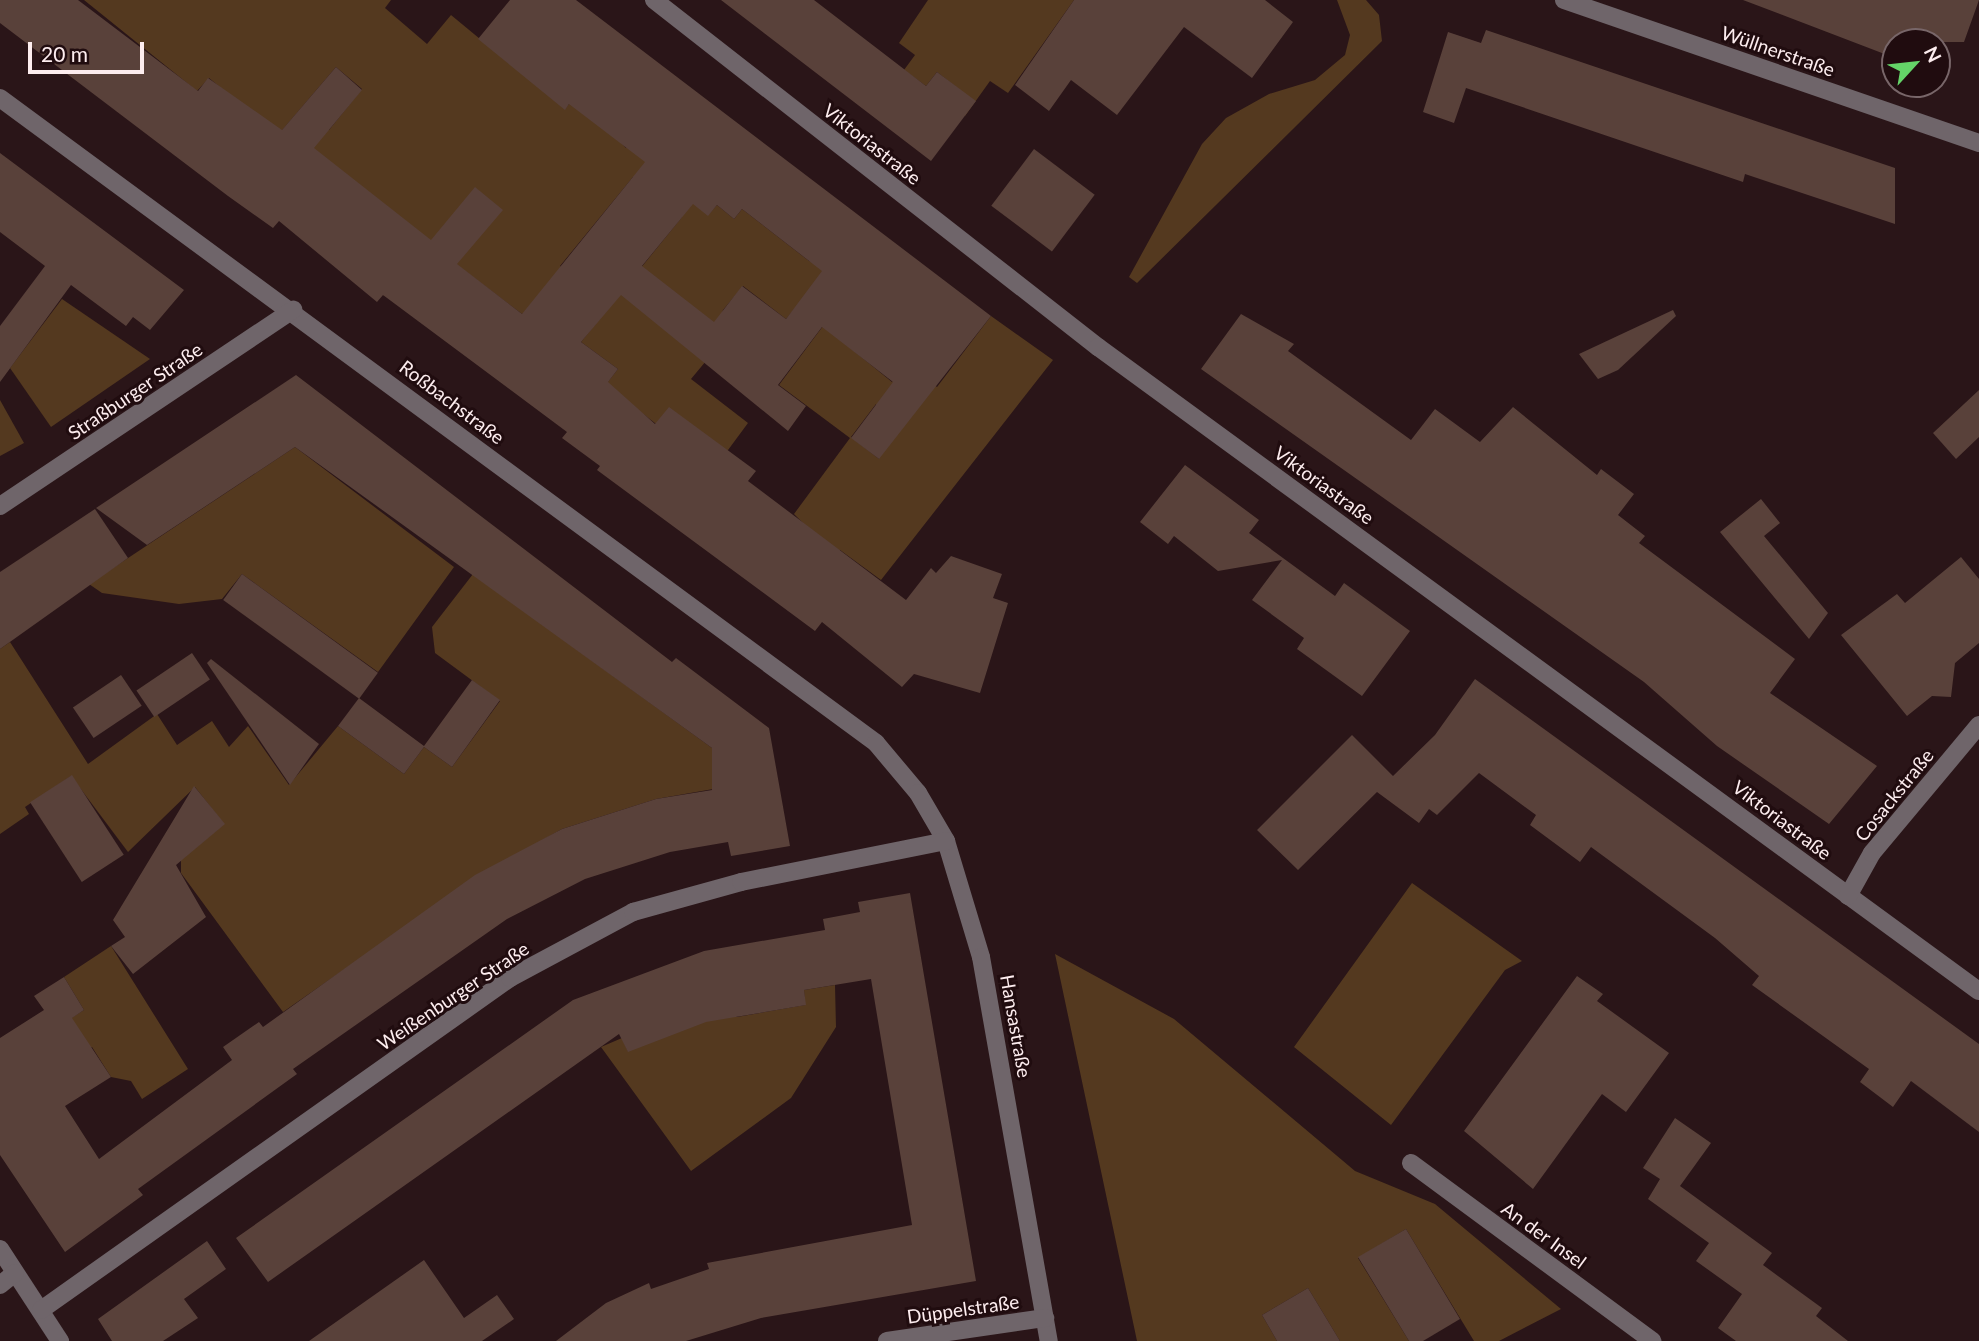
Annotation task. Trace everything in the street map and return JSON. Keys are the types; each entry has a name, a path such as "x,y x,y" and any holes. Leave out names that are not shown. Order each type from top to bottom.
{"street":[{"name":"Viktoriastraße","path":"654,0 1098,347 1979,991"},
{"name":"Wüllnerstraße","path":"1564,0 1979,143"},
{"name":"Roßbachstraße","path":"0,98 293,310 876,743"},
{"name":"Straßburger Straße","path":"0,506 293,310"},
{"name":"Cosackstraße","path":"1848,896 1872,853 1979,725"},
{"name":"Hansastraße","path":"876,743 918,793 946,841 984,969 1049,1341"},
{"name":"Weißenburger Straße","path":"41,1310 510,978 633,912 741,882 946,841"},
{"name":"An der Insel","path":"1411,1163 1652,1341"},
{"path":"0,1249 60,1341"},
{"path":"0,1285 15,1273"},
{"name":"Düppelstraße","path":"887,1341 1045,1318"}],"shaded area":[{"path":"84,0 391,0 385,8 427,44 451,15 565,109 577,94 626,148 640,131 708,215 717,205 734,219 742,209 809,261 830,266 786,319 743,286 723,310 711,355 691,379 748,423 714,469 642,413 599,393 618,369 581,342 682,217 633,177 560,266 584,285 522,314 428,243 384,296 290,130 306,112 329,130 362,89 336,67 278,135 209,78 197,91"},
{"path":"928,0 1074,0 1008,93 990,81 965,116 944,100 960,90 937,72 926,86 904,70 915,55 899,43"},
{"path":"1337,0 1366,0 1379,15 1382,41 1137,283 1129,277 1202,144 1226,118 1269,94 1315,80 1345,55 1350,35"},
{"path":"62,299 150,359 51,427 10,368"},
{"path":"991,316 1053,360 881,580 840,550 835,555 794,514 850,438 779,385 823,326 892,382 907,364 937,387","holes":["876,404 879,459 851,437"]},
{"path":"0,400 24,443 0,456"},
{"path":"295,447 454,567 378,672 242,574 222,599 179,604 102,593 89,584"},
{"path":"473,574 712,748 719,788 656,799 562,829 477,877 283,1012 181,873 181,860 224,824 195,787 128,852 71,776 25,807 29,814 0,834 0,649 10,642 88,764 157,714 177,745 212,721 229,747 248,726 289,785 338,726 404,774 424,747 452,767 500,701 435,653 432,627"},
{"path":"1412,883 1522,961 1505,970 1391,1125 1294,1047"},
{"path":"111,946 188,1069 142,1099 131,1081 111,1077 92,1047 75,1058 55,1028 84,1010 64,977"},
{"path":"1055,954 1174,1019 1355,1171 1435,1204 1561,1309 1499,1341 1474,1341 1406,1229 1358,1258 1409,1341 1340,1341 1308,1288 1262,1315 1277,1341 1137,1341"},
{"path":"835,985 836,1027 791,1098 691,1171 601,1047 622,1038 628,1051 685,1014 737,1017 805,1005 804,990"}],"building":[{"path":"0,0 78,0 198,91 208,78 282,130 336,67 362,90 314,148 431,240 475,187 503,210 457,264 522,314 645,162 569,104 565,110 478,39 510,0 576,0 991,316 879,459 851,438 893,382 822,327 778,385 806,406 788,431 621,295 581,342 618,369 608,382 655,424 669,407 756,471 748,481 906,600 931,568 936,573 951,556 1002,574 993,598 1008,603 980,693 914,674 902,687 822,622 815,631 597,470 600,466 562,438 567,432 383,295 377,302 279,221 273,228 228,196 0,23","holes":["693,204 708,216 717,205 734,219 742,209 822,271 786,319 742,286 714,322 642,266"]},
{"path":"721,0 814,0 926,86 937,72 976,101 931,161"},
{"path":"1074,0 1265,0 1293,22 1252,78 1184,27 1117,115 1071,80 1049,111 1015,85"},
{"path":"1743,0 1979,0 1964,42 1951,42 1951,28 1881,28 1881,53"},
{"path":"1486,30 1895,168 1895,224 1745,174 1743,182 1466,88 1454,123 1423,112 1448,32 1481,43"},
{"path":"1034,149 1095,195 1052,251 991,206"},
{"path":"0,153 184,290 150,330 133,317 126,326 71,285 0,382 0,326 45,266 0,232"},
{"path":"1673,310 1676,316 1618,370 1598,379 1579,354"},
{"path":"1241,314 1294,344 1288,351 1411,440 1435,409 1480,442 1513,407 1597,475 1601,469 1634,494 1618,515 1645,536 1639,543 1795,659 1770,693 1877,766 1829,824 1717,746 1644,682 1201,369"},
{"path":"296,375 672,662 676,658 769,728 790,846 731,856 728,842 670,852 585,879 507,919 293,1069 297,1074 138,1189 143,1195 65,1252 0,1155 0,1038 44,1010 34,996 64,977 84,1010 72,1018 111,1077 65,1106 99,1159 232,1060 223,1047 259,1022 263,1027 475,875 562,829 656,799 712,790 712,748 295,447 147,545 96,508"},
{"path":"1979,390 1979,437 1956,459 1933,433"},
{"path":"1185,465 1259,520 1249,533 1335,596 1344,583 1410,631 1362,696 1297,649 1304,638 1252,600 1282,560 1218,571 1174,536 1168,544 1140,522"},
{"path":"1761,499 1780,523 1764,536 1828,613 1809,639 1720,532"},
{"path":"95,509 128,558 0,649 0,572"},
{"path":"1961,557 1979,579 1979,643 1955,663 1951,697 1932,696 1907,716 1841,635 1897,594 1905,603"},
{"path":"242,574 378,673 359,699 223,600"},
{"path":"192,653 210,680 154,717 136,690"},
{"path":"211,659 319,744 290,785 207,663"},
{"path":"121,675 142,706 94,738 73,707"},
{"path":"1475,679 1979,1044 1979,1132 1911,1081 1893,1107 1860,1082 1869,1069 1752,985 1759,976 1715,938 1591,847 1580,862 1530,825 1536,815 1479,773 1437,815 1429,809 1419,823 1377,792 1298,870 1257,830 1352,735 1393,776 1435,735"},
{"path":"472,680 500,700 452,767 424,747 404,774 338,726 359,698 424,746"},
{"path":"72,775 124,855 82,882 30,802"},
{"path":"194,786 225,824 176,865 206,917 133,974 111,946 125,937 113,920"},
{"path":"910,893 976,1281 761,1318 686,1341 556,1341 606,1303 649,1283 651,1289 709,1269 707,1263 912,1225 871,979 804,990 806,1005 706,1022 628,1052 619,1034 268,1282 236,1238 573,1000 704,951 825,930 823,919 860,912 858,902"},
{"path":"1577,976 1603,994 1597,1001 1669,1053 1626,1112 1602,1094 1533,1189 1464,1131"},
{"path":"1675,1118 1711,1143 1680,1186 1772,1253 1763,1265 1822,1308 1816,1316 1848,1341 1736,1341 1718,1328 1742,1294 1696,1261 1709,1243 1648,1199 1660,1179 1643,1168"},
{"path":"1406,1229 1460,1319 1423,1341 1409,1341 1358,1257"},
{"path":"207,1241 226,1269 184,1299 198,1318 163,1341 112,1341 98,1319"},
{"path":"424,1260 464,1318 497,1295 514,1319 482,1341 309,1341"},
{"path":"1308,1288 1340,1341 1277,1341 1262,1315"}]}
